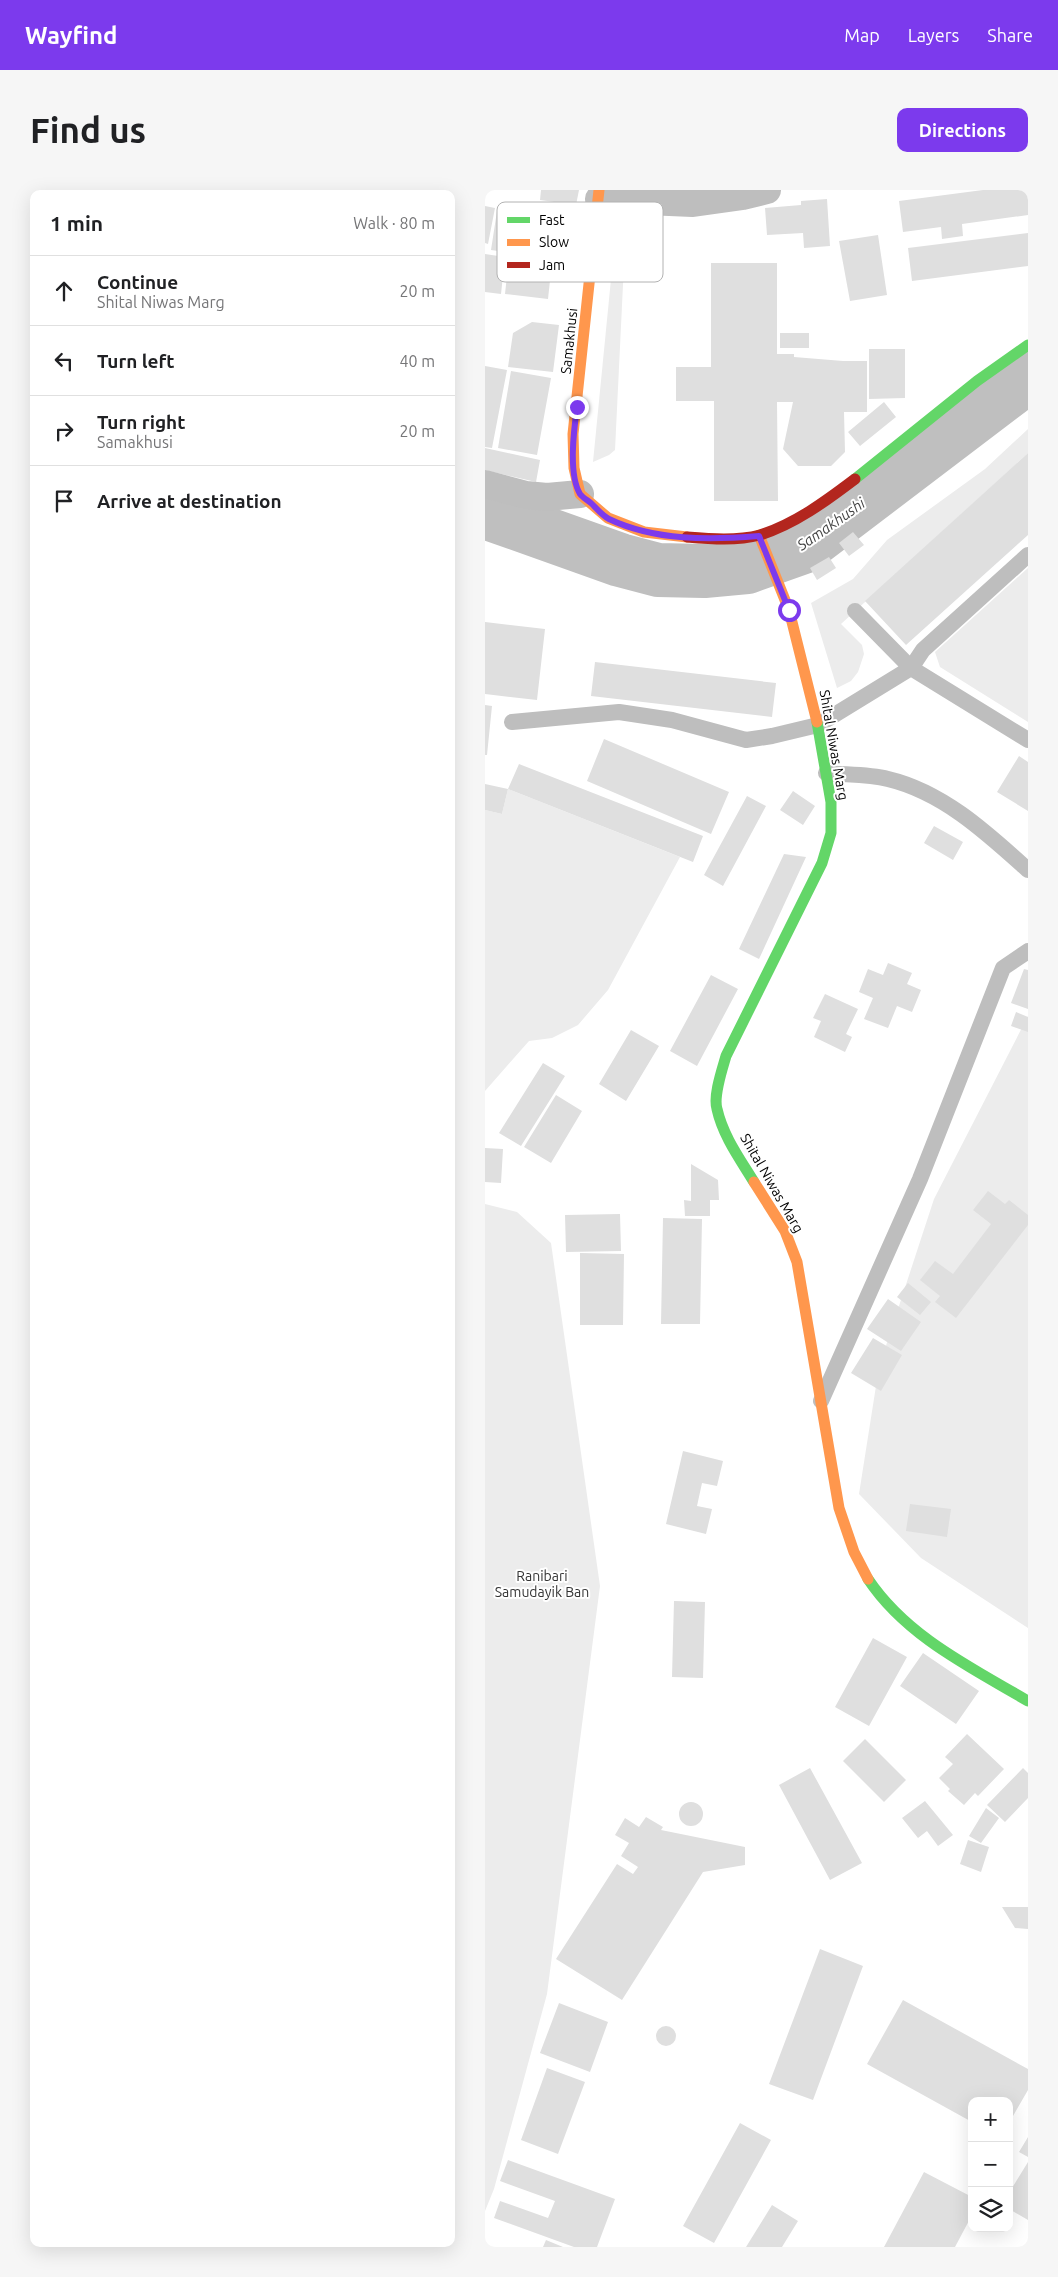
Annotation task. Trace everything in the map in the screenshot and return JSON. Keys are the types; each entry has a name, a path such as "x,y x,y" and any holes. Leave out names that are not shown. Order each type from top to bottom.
{"street":[{"path":"599,194 693,203 743,196 767,190"},
{"name":"Samakhusi","path":"580,494 574,468 573,434 589,282"},
{"path":"485,484 526,495 547,497 580,494 607,518 644,532 716,539 759,536 797,520 833,496 977,381 1028,345"},
{"name":"Shital Niwas Marg","path":"759,536 789,610 818,725 831,802 831,833 822,863 726,1056 719,1083 716,1108 731,1145 785,1231 797,1262 843,1519 856,1558 876,1591 906,1622 931,1644 1028,1701"}],"lane":[{"path":"511,722 619,712 671,720 747,740 818,725 911,668 923,650 1028,555"},
{"path":"855,611 911,668 1028,740"},
{"path":"826,773 887,779 927,793 980,827 1028,870"},
{"path":"821,1404 920,1179 1003,968 1028,951"}],"green space":[{"path":"611,282 623,282 615,450 609,455 593,462"},
{"path":"1028,429 1028,453 841,624 862,645 864,654 858,672 851,681 837,688 811,603 853,579 887,540 985,469"},
{"path":"1028,568 1028,722 940,667 935,652"},
{"path":"508,789 680,857 608,990 578,1025 552,1038 529,1041 485,1091 485,810 502,814"},
{"path":"1028,1016 1028,1628 921,1558 859,1494 879,1367 934,1199"},
{"name":"Ranibari Samudayik Ban","path":"485,1204 517,1212 551,1243 600,1586 547,1994 494,2189 485,2211"}],"building":[{"path":"541,190 579,190 577,202 540,200"},
{"path":"983,190 1028,190 1028,215 962,224 963,236 942,239 941,227 903,232 899,201"},
{"path":"827,199 830,246 804,248 803,233 767,235 765,208 801,205 801,201"},
{"path":"485,206 495,208 488,244 485,243"},
{"path":"497,211 497,251 491,250"},
{"path":"1028,233 1028,266 912,281 908,248"},
{"path":"878,235 887,295 850,301 839,241"},
{"path":"485,254 497,256 497,282 502,282 501,294 485,292"},
{"path":"711,263 777,263 777,354 794,354 794,357 843,361 867,361 867,412 844,412 845,452 831,466 798,466 783,449 793,402 777,402 778,501 714,501 714,401 676,401 676,367 711,367"},
{"path":"506,282 550,282 548,299 505,294"},
{"path":"532,322 559,325 553,372 508,367 513,333"},
{"path":"780,333 809,333 809,348 780,348"},
{"path":"869,349 905,349 905,398 869,399"},
{"path":"485,366 507,370 492,448 485,447"},
{"path":"511,371 551,378 537,455 498,448"},
{"path":"884,402 896,417 860,446 848,432"},
{"path":"485,448 540,460 536,482 485,470"},
{"path":"1028,453 1028,535 906,645 865,601"},
{"path":"853,532 864,545 849,556 839,543"},
{"path":"829,557 836,568 817,580 810,568"},
{"path":"485,622 545,629 537,700 485,694"},
{"path":"595,662 776,683 772,717 591,696"},
{"path":"485,705 492,706 487,755 485,755"},
{"path":"604,739 729,792 711,834 587,781"},
{"path":"1019,756 1028,762 1028,811 997,792"},
{"path":"519,764 703,836 693,862 508,789"},
{"path":"485,784 508,789 502,814 485,810"},
{"path":"793,791 815,806 803,825 780,810"},
{"path":"747,796 766,806 723,886 704,875"},
{"path":"934,826 963,842 953,860 924,843"},
{"path":"784,854 806,857 759,959 739,949"},
{"path":"888,963 912,973 907,984 921,990 912,1012 897,1006 888,1028 864,1019 873,998 859,992 868,969 883,975"},
{"path":"1024,969 1028,970 1028,1009 1011,1003"},
{"path":"711,975 738,989 697,1066 670,1051"},
{"path":"825,994 858,1009 846,1034 852,1037 845,1052 814,1037 821,1021 813,1018"},
{"path":"1016,1012 1028,1017 1028,1032 1011,1026"},
{"path":"631,1030 659,1046 626,1101 599,1084"},
{"path":"543,1063 565,1076 521,1146 499,1133"},
{"path":"556,1095 582,1111 551,1163 524,1147"},
{"path":"485,1148 503,1149 501,1183 485,1182"},
{"path":"691,1164 718,1180 719,1200 710,1200 710,1216 685,1216 684,1200 691,1201"},
{"path":"988,1191 1005,1204 1009,1200 1028,1215 1028,1225 956,1318 935,1302 940,1296 920,1280 935,1261 953,1274 991,1224 973,1210"},
{"path":"620,1214 621,1251 566,1252 565,1215"},
{"path":"663,1218 702,1219 700,1324 661,1324"},
{"path":"580,1253 624,1254 623,1325 580,1325"},
{"path":"908,1283 931,1302 920,1315 897,1297"},
{"path":"888,1299 921,1322 901,1351 867,1329"},
{"path":"873,1338 902,1355 881,1391 851,1373"},
{"path":"683,1451 723,1461 717,1486 702,1483 697,1506 712,1509 706,1534 666,1524"},
{"path":"910,1504 951,1509 947,1537 906,1531"},
{"path":"674,1601 705,1602 703,1678 672,1677"},
{"path":"873,1638 907,1657 869,1726 835,1707"},
{"path":"923,1653 979,1691 956,1724 900,1686"},
{"path":"967,1734 1004,1769 978,1796 975,1793 964,1805 948,1791 950,1789 939,1778 953,1764 945,1757"},
{"path":"865,1739 906,1780 884,1802 843,1761"},
{"path":"810,1768 862,1863 830,1880 779,1785"},
{"path":"1023,1768 1028,1773 1028,1798 1005,1822 987,1805"},
{"path":"925,1801 953,1835 938,1846 927,1831 918,1838 902,1818"},
{"path":"691,1802 700,1805 703,1814 700,1823 691,1826 682,1823 679,1814 682,1805"},
{"path":"986,1808 999,1818 981,1843 969,1836"},
{"path":"646,1817 663,1827 661,1830 745,1847 745,1865 703,1872 622,2000 556,1959 617,1864 633,1874 638,1867 621,1856 629,1843 615,1835 625,1818 639,1827"},
{"path":"968,1840 989,1847 981,1872 960,1864"},
{"path":"1002,1907 1028,1907 1028,1929 1015,1928"},
{"path":"820,1949 863,1966 813,2100 769,2084"},
{"path":"903,2000 1028,2069 1028,2090 1013,2116 1013,2097 968,2097 968,2120 867,2064"},
{"path":"559,2003 608,2022 590,2072 540,2053"},
{"path":"662,2026 670,2026 676,2032 676,2040 670,2046 662,2046 656,2040 656,2032"},
{"path":"547,2068 585,2082 558,2154 521,2140"},
{"path":"740,2123 771,2140 714,2243 683,2226"},
{"path":"1028,2137 1028,2157 1019,2152"},
{"path":"508,2160 615,2199 597,2247 574,2247 494,2218 500,2201 548,2218 555,2201 500,2181"},
{"path":"1028,2162 1028,2220 1013,2211 1013,2186"},
{"path":"924,2172 968,2195 968,2223 955,2247 884,2247"},
{"path":"772,2205 798,2221 782,2247 746,2247"},
{"path":"546,2240 563,2247 543,2247"}],"waterway":[{"name":"Samakhushi","path":"485,512 620,560 658,570 704,571 747,567 803,547 1028,376"}],"traffic: fast":[{"path":"855,479 977,381 1028,345"},
{"path":"754,1182 723,1129 716,1104 717,1090 726,1056 822,863 831,833 831,802 817,722"},
{"path":"868,1579 883,1599 920,1634 941,1649 1028,1701"}],"traffic: slow":[{"path":"598,202 599,190"},
{"path":"589,282 573,434 574,468 580,494 608,518 644,532 687,537"},
{"path":"759,535 789,610 817,722"},
{"path":"754,1182 785,1231 797,1262 839,1508 854,1552 868,1579"}],"traffic: jam":[{"path":"687,537 733,539 760,535 798,518 855,479"}],"route":[{"path":"577,407 573,434 574,468 580,494 607,518 644,532 689,538 725,539 759,536 789,610"}]}
